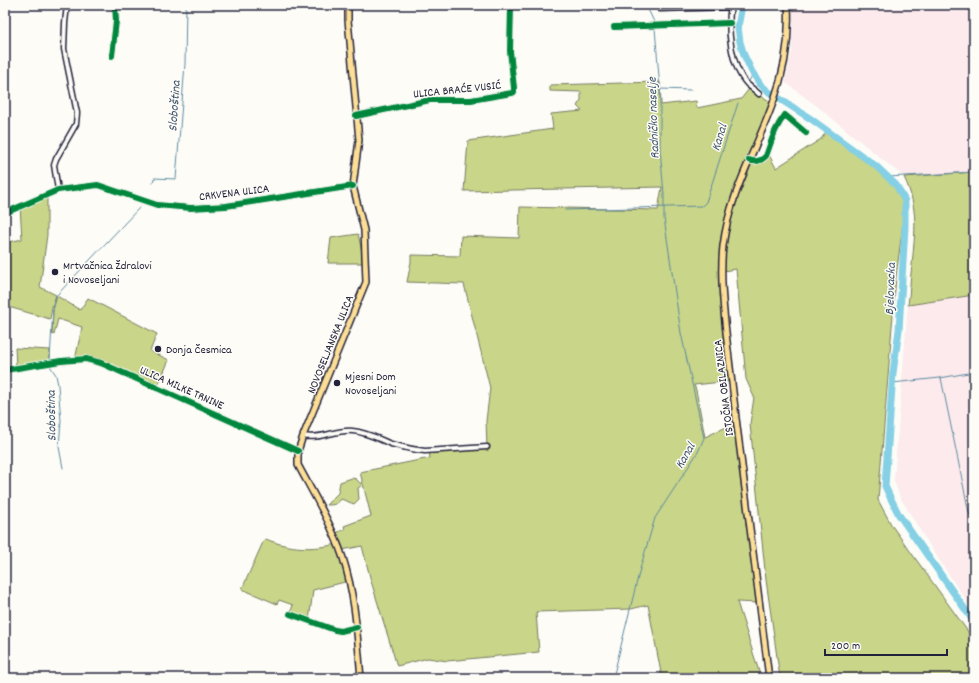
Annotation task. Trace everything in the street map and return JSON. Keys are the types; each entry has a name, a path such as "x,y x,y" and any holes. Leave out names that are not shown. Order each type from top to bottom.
{"main road":[{"name":"NOVOSELJANSKA ULICA","path":"348,5 348,20 359,140 352,186 364,230 366,282 303,436 298,451 298,465 333,532 343,558 354,601 361,678"},
{"name":"ISTOČNA OBILAZNICA","path":"769,678 731,381 722,294 722,271 723,247 727,221 734,198 777,90 785,55 788,33 788,5"}],"street":[{"path":"58,190 54,165 76,124 77,113 64,49 64,23 67,5"},
{"path":"112,56 116,21 114,5"},
{"name":"ULICA BRAĆE VUSIĆ","path":"356,116 430,100 471,100 514,92 510,51 511,5"},
{"path":"660,9 731,6 730,44 738,68 746,83 759,94"},
{"path":"614,27 730,23"},
{"path":"749,160 758,161 766,156 773,135 785,115 806,133"},
{"name":"CRKVENA ULICA","path":"5,213 58,190 98,185 157,205 191,208 226,206 352,186"},
{"name":"ULICA MILKE TRNINE","path":"5,370 52,362 86,359 101,363 298,451"},
{"path":"303,436 310,438 332,433 353,431 365,433 392,444 415,450 425,451 487,447"},
{"path":"290,614 335,630 341,631 357,627"}],"shaded area":[{"path":"791,5 974,5 974,172 904,177 817,106 785,82 792,52 793,14"},
{"path":"974,295 974,613 923,535 900,497 894,481 908,305"}],"green space":[{"path":"660,82 661,105 696,101 697,108 741,99 749,89 773,103 749,161 757,163 768,153 776,168 821,139 827,131 878,167 895,184 902,195 905,208 896,277 878,500 892,526 974,640 974,678 780,678 766,580 750,424 754,397 746,379 736,269 723,271 731,381 694,385 705,437 737,422 759,603 737,602 761,678 662,678 648,605 631,609 536,612 539,652 447,661 428,658 397,666 362,546 342,550 336,533 345,529 344,526 371,516 360,472 430,458 429,451 487,447 486,421 490,388 464,284 407,282 411,255 460,256 461,236 519,238 520,207 658,210 662,187 464,191 468,141 553,129 551,114 582,111 577,106 581,100 581,92 550,91 550,85"},
{"path":"974,172 974,295 908,305 915,220 912,199 904,177"},
{"path":"47,195 47,235 40,287 56,295 50,319 5,306 5,243 22,239 20,206"},
{"path":"358,234 363,263 328,263 331,238"},
{"path":"57,296 80,310 88,298 157,334 150,351 169,360 157,388 106,365 85,360 75,360 82,327 58,319 54,335 52,334 53,310"},
{"path":"15,348 50,350 50,362 16,367"},
{"path":"352,478 356,479 362,485 358,488 359,499 354,504 341,499 335,504 326,505 338,493 340,482"},
{"path":"266,539 283,545 301,548 337,544 349,581 313,590 309,621 290,614 293,605 279,600 277,604 242,589 264,540"}],"waterway":[{"name":"Sloboština","path":"153,183 154,178 176,179 185,64 186,5"},
{"name":"Radničko naselje","path":"646,5 655,24"},
{"name":"Bjelovacka","path":"742,5 738,27 740,42 752,72 760,84 769,92 811,119 876,166 896,185 905,201 905,227 899,330 893,373 885,486 899,515 974,622"},
{"name":"Kanal","path":"613,678 640,569 655,518 698,452 704,438 681,333 664,218 664,194 660,149 660,89 655,28"},
{"name":"Bjelovacka","path":"749,81 753,74"},
{"path":"660,89 691,90"},
{"name":"Kanal","path":"565,210 702,206 706,202 738,103"},
{"path":"888,177 974,172"},
{"name":"Sloboština","path":"50,359 53,309 56,296 140,207"},
{"name":"Sloboština","path":"50,366 56,375 58,385 61,421 59,447 63,468"},
{"path":"892,383 940,378 974,372"},
{"path":"941,378 969,513 974,523"}],"cycle path":[{"path":"112,56 116,21 115,5"},
{"path":"356,116 430,100 471,100 514,92 510,51 511,5"},
{"path":"614,27 730,23"},
{"path":"749,160 758,161 766,156 776,130 785,115 806,133"},
{"path":"5,213 58,190 98,185 157,205 191,208 226,206 353,186"},
{"path":"5,370 61,361 86,359 101,363 298,451"},
{"path":"290,614 335,630 341,631 357,627"}],"place":[{"name":"Mrtvačnica Ždralovi i Novoseljani","path":"55,272"},
{"name":"Donja Česmica","path":"158,349"},
{"name":"Mjesni Dom Novoseljani","path":"337,383"}]}
